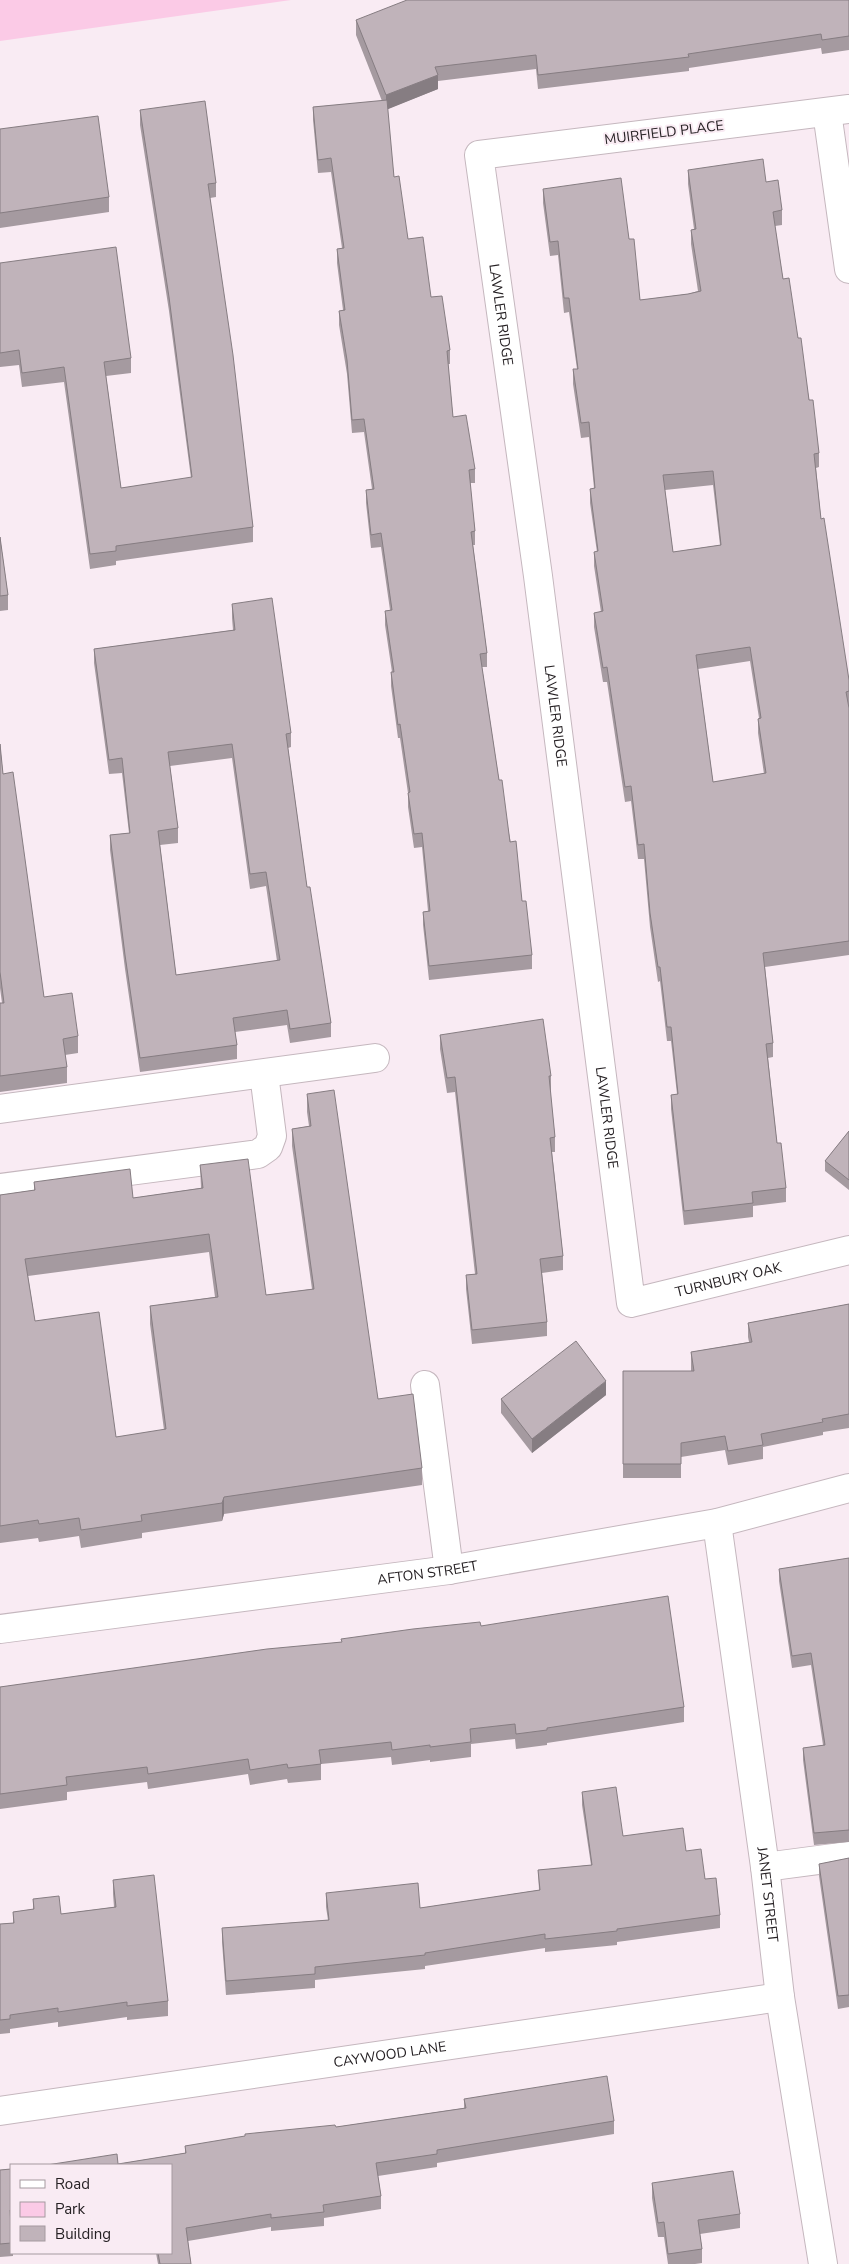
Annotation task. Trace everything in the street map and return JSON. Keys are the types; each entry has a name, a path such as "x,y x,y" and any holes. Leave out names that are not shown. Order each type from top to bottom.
{"street":[{"name":"MUIRFIELD PLACE","path":"479,155 838,110"},
{"path":"838,110 849,269"},
{"name":"LAWLER RIDGE","path":"479,155 538,576 628,1278"},
{"path":"0,1110 375,1058"},
{"path":"0,1188 258,1154 268,1147 272,1136 264,1074"},
{"name":"TURNBURY OAK","path":"628,1278 631,1302 849,1250"},
{"path":"426,1385 449,1570"},
{"name":"AFTON STREET","path":"0,1629 449,1570 717,1523 849,1488"},
{"name":"JANET STREET","path":"717,1523 765,1867 780,1997 823,2264"},
{"path":"765,1867 849,1856"},
{"name":"CAYWOOD LANE","path":"0,2111 780,1997"}],"green space":[{"path":"0,0 291,0 0,41"}],"building":[{"path":"407,0 849,0 849,36 822,40 821,34 688,54 689,57 538,75 536,55 435,67 438,75 386,95 356,20"},
{"path":"387,100 394,177 399,176 408,239 423,237 431,297 442,296 450,350 447,351 453,417 466,415 475,469 469,470 475,531 471,532 487,653 480,654 499,780 502,780 510,842 516,841 522,901 526,901 532,955 429,966 423,912 430,911 422,833 414,834 408,793 410,792 391,672 394,672 385,611 392,610 381,533 371,535 366,490 374,489 364,419 352,420 347,360 339,311 345,310 337,249 344,248 331,158 318,160 313,107"},
{"path":"205,101 216,183 208,184 233,355 253,527 116,546 116,551 90,554 64,367 22,373 19,350 0,353 0,263 116,247 131,358 104,362 121,488 192,477 169,297 140,110"},
{"path":"98,116 109,197 0,213 0,129"},
{"path":"763,159 766,182 778,180 782,210 773,212 783,279 789,278 798,338 801,338 809,400 813,400 819,453 814,454 821,519 824,518 849,680 849,691 846,692 849,708 849,941 763,953 773,1043 766,1044 777,1143 781,1143 786,1188 752,1192 753,1203 684,1211 671,1095 678,1094 671,1027 667,1027 660,967 658,967 650,913 644,844 638,845 631,786 625,787 607,667 603,668 594,613 603,611 594,552 598,551 590,489 595,488 589,422 581,423 573,369 578,369 569,298 564,298 558,241 550,242 543,189 621,178 629,239 634,239 640,300 688,294 701,291 691,230 696,229 688,170","holes":["713,471 721,545 673,552 663,475","750,647 761,718 758,719 766,773 713,782 696,655"]},
{"path":"0,537 8,595 0,596"},
{"path":"272,598 291,733 286,734 307,887 310,887 331,1023 290,1029 287,1010 233,1018 237,1045 140,1058 110,835 130,833 122,758 109,760 94,649 235,630 232,604","holes":["232,744 250,874 266,872 280,960 176,975 158,831 178,828 168,752"]},
{"path":"0,744 3,774 13,772 44,997 72,993 78,1036 63,1039 67,1067 0,1076 0,1003 4,1003 0,972"},
{"path":"543,1019 551,1076 549,1076 555,1137 550,1138 563,1256 540,1259 547,1322 472,1330 466,1275 477,1274 455,1077 447,1078 440,1035"},
{"path":"334,1090 378,1399 413,1394 422,1468 224,1497 222,1503 141,1515 142,1521 81,1530 79,1518 39,1524 38,1520 0,1526 0,1195 35,1190 34,1182 130,1169 133,1198 203,1188 200,1165 248,1159 266,1295 314,1289 292,1129 311,1126 307,1094","holes":["209,1234 218,1297 150,1306 166,1429 116,1437 99,1312 35,1321 25,1259"]},
{"path":"849,1131 849,1180 825,1161"},
{"path":"849,1304 849,1414 822,1419 823,1422 761,1434 763,1445 728,1451 725,1436 681,1443 681,1464 623,1464 623,1371 694,1371 691,1352 752,1342 748,1323"},
{"path":"576,1341 606,1381 532,1439 501,1399"},
{"path":"849,1558 849,1830 814,1833 803,1748 825,1745 811,1653 792,1656 779,1569"},
{"path":"668,1596 684,1707 516,1734 515,1724 470,1729 471,1742 430,1747 430,1745 392,1750 391,1742 319,1750 321,1764 288,1768 287,1764 250,1770 248,1759 148,1774 147,1767 66,1777 67,1785 0,1794 0,1687 267,1649 342,1642 341,1639 413,1629 480,1622 481,1626"},
{"path":"616,1787 623,1836 683,1828 686,1851 701,1849 705,1879 716,1878 720,1915 617,1929 617,1931 545,1939 545,1934 425,1953 425,1955 315,1967 315,1974 226,1981 222,1928 329,1920 326,1893 418,1883 420,1908 540,1890 538,1870 592,1865 582,1792"},
{"path":"849,1858 849,1995 838,1996 819,1864"},
{"path":"154,1875 168,2001 127,2006 127,2002 58,2012 58,2008 10,2015 10,2019 0,2020 0,1924 14,1923 13,1912 34,1909 33,1899 59,1896 61,1914 116,1907 113,1880"},
{"path":"607,2076 614,2121 437,2150 437,2154 376,2163 381,2196 323,2205 324,2212 271,2218 271,2214 186,2228 191,2264 160,2264 158,2254 172,2254 172,2164 118,2164 186,2153 185,2146 245,2136 245,2134 335,2125 336,2127 466,2108 464,2099"},
{"path":"117,2154 118,2164 53,2164"},
{"path":"10,2169 10,2243 0,2244 0,2170"},
{"path":"733,2171 740,2214 698,2220 702,2249 668,2254 664,2222 658,2223 652,2183"}]}
